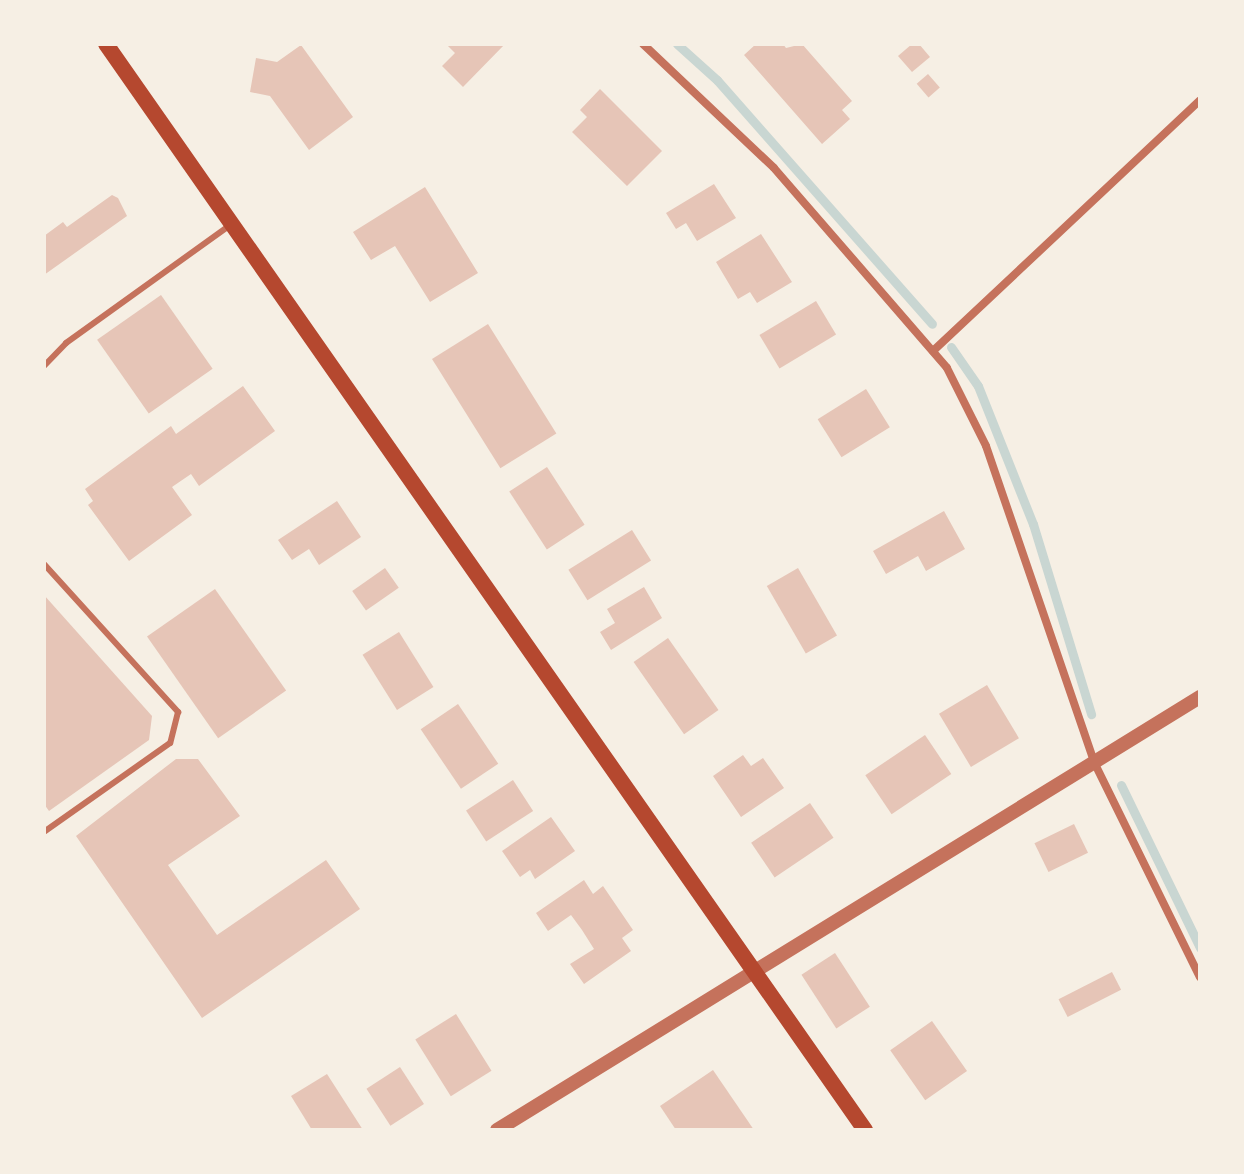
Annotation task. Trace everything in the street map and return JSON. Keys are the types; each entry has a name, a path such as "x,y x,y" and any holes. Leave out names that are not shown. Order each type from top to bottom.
{"main road":[{"path":"106,44 865,1130"}],"street":[{"path":"643,44 774,168 947,368 986,446 1094,762 1200,977"},
{"path":"933,351 1200,100"},
{"path":"497,1130 752,970 1200,697"}],"lane":[{"path":"44,366 66,343 232,224"},
{"path":"44,564 178,712 170,743 44,832"}],"building":[{"path":"446,44 505,44 463,87 442,66 455,53"},
{"path":"756,44 783,44 786,48 802,44 852,101 842,110 850,119 822,144 744,55"},
{"path":"912,44 919,44 930,57 912,72 898,56"},
{"path":"301,45 353,117 309,150 270,96 250,92 256,58 277,62"},
{"path":"928,74 940,88 928,97 917,84"},
{"path":"600,89 662,151 627,186 572,132 587,117 580,110"},
{"path":"714,184 736,218 697,241 686,223 676,229 666,213"},
{"path":"425,187 478,273 430,302 395,246 371,260 353,232"},
{"path":"112,195 118,198 127,216 44,275 44,236 63,222 67,227"},
{"path":"761,234 792,282 757,303 750,292 738,299 716,262"},
{"path":"161,295 213,369 149,413 97,340"},
{"path":"816,301 836,334 780,368 759,335"},
{"path":"488,324 556,433 500,468 432,359"},
{"path":"243,386 275,431 199,486 191,474 172,487 192,515 129,561 88,505 93,501 85,489 171,426 176,434"},
{"path":"866,389 890,427 842,457 818,419"},
{"path":"547,467 585,525 547,549 509,492"},
{"path":"337,501 361,537 319,565 309,549 292,560 278,540"},
{"path":"944,511 965,549 926,571 918,556 886,574 873,551"},
{"path":"632,530 651,561 587,600 568,570"},
{"path":"385,568 399,588 366,611 352,591"},
{"path":"798,568 837,636 806,654 767,586"},
{"path":"644,587 662,618 611,650 600,632 615,623 607,609"},
{"path":"215,589 286,691 218,738 147,637"},
{"path":"44,595 152,716 149,740 49,811 44,804"},
{"path":"399,632 433,687 397,710 363,655"},
{"path":"668,638 718,710 684,734 634,662"},
{"path":"987,685 1019,738 971,767 939,714"},
{"path":"458,704 498,764 461,789 421,729"},
{"path":"925,735 951,774 892,814 865,775"},
{"path":"743,755 751,766 763,758 784,788 741,817 713,776"},
{"path":"176,759 198,759 240,816 168,865 217,935 326,860 360,909 202,1018 76,836"},
{"path":"513,780 533,811 486,842 466,810"},
{"path":"810,803 833,838 775,878 751,843"},
{"path":"551,817 575,851 535,879 530,870 520,877 502,851"},
{"path":"1074,824 1088,853 1048,872 1034,843"},
{"path":"584,880 593,894 603,886 633,930 622,938 631,951 584,984 570,964 594,949 582,930 571,915 548,931 536,913"},
{"path":"835,953 870,1007 836,1028 801,975"},
{"path":"1112,972 1121,990 1068,1017 1059,999"},
{"path":"456,1014 492,1071 451,1096 415,1039"},
{"path":"932,1021 967,1071 925,1100 890,1050"},
{"path":"400,1067 424,1104 390,1126 366,1089"},
{"path":"713,1070 754,1130 676,1130 660,1106"},
{"path":"327,1074 363,1130 312,1130 291,1096"}],"waterway":[{"path":"677,44 717,80 932,324"},
{"path":"951,347 978,386 1033,524 1091,714"},
{"path":"1121,785 1200,948"}]}
